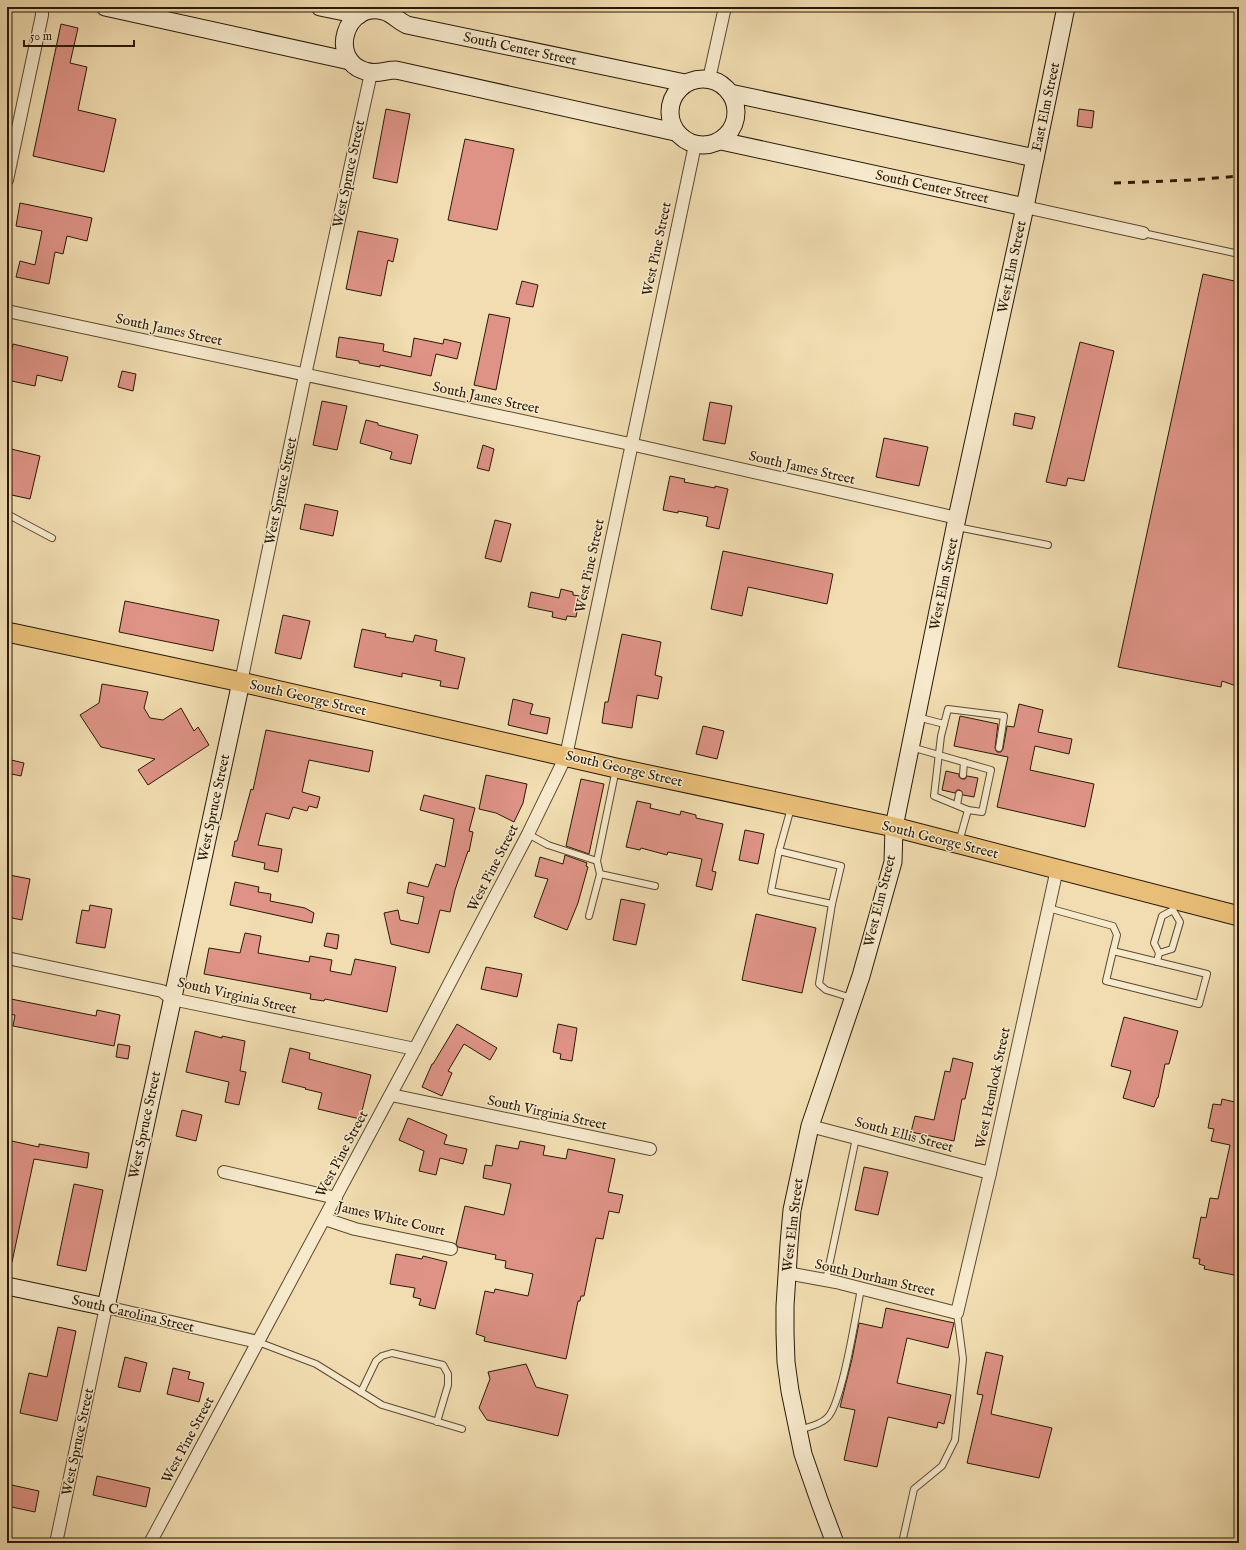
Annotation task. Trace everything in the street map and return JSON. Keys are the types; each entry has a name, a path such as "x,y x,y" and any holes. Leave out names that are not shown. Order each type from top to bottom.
{"main road":[{"name":"South George Street","path":"7,632 241,682 616,768 894,827 1057,869 1175,905 1239,916"}],"street":[{"path":"7,180 42,15 42,7"},
{"path":"105,7 350,61"},
{"name":"South Center Street","path":"320,7 359,15 371,10 385,9 407,25 685,84 697,80 709,79"},
{"path":"720,141 733,128 736,119 734,101 730,93 721,84 709,79 725,7"},
{"name":"East Elm Street","path":"1025,207 1066,7"},
{"path":"359,15 352,20 346,28 344,49 350,61 363,71 371,73 396,70 675,132"},
{"name":"West Spruce Street","path":"56,1543 241,682 305,374 371,73"},
{"path":"685,84 678,89 673,97 669,114 671,124 680,138 695,145"},
{"path":"730,93 1035,158"},
{"name":"South Center Street","path":"695,145 704,146 720,141 1143,233"},
{"name":"West Pine Street","path":"150,1543 391,1096 528,834 566,756 630,444 695,145"},
{"name":"West Elm Street","path":"835,1543 812,1480 798,1430 786,1362 784,1306 792,1210 810,1126 853,998 893,862 894,827 910,747 956,522 1025,207"},
{"name":"South James Street","path":"7,311 630,444 956,522"},
{"name":"West Hemlock Street","path":"957,1313 990,1173 1057,869"},
{"name":"South Virginia Street","path":"7,958 162,992 172,999 415,1049"},
{"name":"South Virginia Street","path":"391,1096 650,1149"},
{"name":"South Ellis Street","path":"810,1126 990,1173"},
{"path":"224,1172 336,1198"},
{"name":"James White Court","path":"325,1219 355,1229 451,1249"},
{"name":"South Durham Street","path":"787,1273 826,1280 957,1313"},
{"name":"South Carolina Street","path":"7,1286 258,1342"}],"lane":[{"path":"1143,233 1239,254"},
{"path":"7,514 52,538"},
{"path":"956,522 1048,545"},
{"path":"910,747 939,755 964,762 991,770 982,812 968,810 934,796 939,755 941,736 948,709 1004,716 998,748"},
{"path":"917,717 944,724"},
{"path":"963,775 964,762"},
{"path":"590,916 600,874 597,861 616,768"},
{"path":"957,805 959,794"},
{"path":"791,806 779,851 772,890 832,904"},
{"path":"958,844 968,810"},
{"path":"528,834 548,845 597,861"},
{"path":"779,851 841,866 832,904 819,984 826,990 853,998"},
{"path":"600,874 655,886"},
{"path":"1157,962 1159,953 1154,943 1162,916 1175,905 1180,922 1172,949 1159,953"},
{"path":"1048,908 1113,926 1117,935 1113,951 1106,981 1199,1004 1207,974 1113,951"},
{"path":"826,1280 856,1138"},
{"path":"798,1430 821,1422 828,1418 833,1412 841,1387 861,1289"},
{"path":"902,1543 914,1489 942,1466 955,1440 963,1360 957,1313"},
{"path":"258,1342 316,1364 382,1404 462,1429"},
{"path":"362,1392 376,1360 382,1356 392,1353 443,1365 448,1374 448,1385 437,1422"}],"building":[{"path":"61,24 78,28 70,63 87,67 78,110 116,119 104,172 33,156"},
{"path":"386,109 410,114 397,183 373,178"},
{"path":"1079,109 1094,111 1092,128 1077,126"},
{"path":"465,139 514,149 497,230 448,220"},
{"path":"20,203 92,218 87,241 67,236 63,254 55,252 49,284 16,277 20,261 35,265 42,231 16,226"},
{"path":"358,231 398,239 393,262 388,260 381,296 346,289"},
{"path":"1203,274 1239,282 1239,687 1222,681 1221,687 1118,667"},
{"path":"522,281 538,285 533,307 516,304"},
{"path":"489,314 510,318 496,390 474,385"},
{"path":"339,337 384,344 383,351 411,357 414,338 443,344 444,339 461,343 457,359 436,354 431,376 380,365 380,367 359,363 359,361 336,357"},
{"path":"1080,342 1114,351 1084,481 1068,478 1066,486 1046,482"},
{"path":"13,344 68,357 62,381 37,375 35,386 7,380 7,371"},
{"path":"122,371 136,374 133,391 118,387"},
{"path":"322,401 347,406 337,450 313,445"},
{"path":"710,402 732,406 725,444 703,440"},
{"path":"1015,413 1035,417 1032,429 1013,425"},
{"path":"366,420 378,423 378,425 418,435 411,464 390,459 392,452 360,443"},
{"path":"884,438 928,447 919,486 876,477"},
{"path":"483,445 494,449 489,471 477,468"},
{"path":"7,448 40,456 30,499 7,494"},
{"path":"670,476 685,479 684,482 728,489 719,529 706,526 708,517 678,511 678,513 663,510"},
{"path":"305,504 338,511 333,536 300,529"},
{"path":"495,520 511,524 501,562 485,558"},
{"path":"723,551 833,574 827,604 748,587 742,616 711,609"},
{"path":"561,589 573,592 573,595 580,596 576,617 567,616 566,620 552,617 553,612 528,607 531,592 559,598"},
{"path":"125,601 219,620 213,651 119,632"},
{"path":"283,615 310,621 301,659 275,653"},
{"path":"362,629 386,634 385,637 413,642 415,635 437,640 435,651 465,658 458,689 440,686 441,681 402,673 402,677 354,667"},
{"path":"622,634 661,642 655,675 662,677 658,699 637,695 632,728 602,723 605,702 608,702"},
{"path":"102,684 148,692 144,708 150,718 163,720 181,708 194,731 198,727 209,745 148,785 138,770 155,759 101,747 80,715 99,703"},
{"path":"513,699 533,704 530,714 550,718 547,734 508,725"},
{"path":"1019,704 1043,710 1038,732 1072,739 1069,754 1035,746 1030,770 1094,784 1085,827 997,807 1008,757 954,746 960,716 998,724 995,748 997,752 1001,752 1003,749 1007,726 1014,727"},
{"path":"703,726 724,731 717,759 696,754"},
{"path":"266,730 373,751 369,772 309,760 302,792 320,797 317,808 309,806 307,811 293,807 289,819 266,813 258,845 282,849 278,872 264,869 265,863 232,856 235,841 237,841 251,789 253,790"},
{"path":"7,759 24,763 21,776 7,773"},
{"path":"946,771 959,774 959,777 962,779 965,779 967,776 978,778 974,797 963,795 960,790 957,790 955,793 942,790"},
{"path":"486,775 527,784 523,803 514,822 496,813 479,809"},
{"path":"581,779 604,784 589,854 566,846"},
{"path":"424,795 475,808 469,831 473,832 469,852 468,851 455,890 450,912 440,910 429,953 391,944 384,913 398,910 400,920 418,924 424,897 407,893 409,882 428,887 436,864 445,867 454,819 420,810"},
{"path":"637,801 651,804 650,808 680,815 681,811 696,815 696,818 723,824 712,871 716,872 712,890 696,886 702,859 668,852 667,855 641,848 640,850 626,847"},
{"path":"745,830 764,834 758,864 739,860"},
{"path":"565,855 587,863 586,866 588,867 578,903 567,930 534,917 548,879 535,876 540,857 563,864"},
{"path":"9,875 30,879 22,920 7,917 7,885"},
{"path":"235,882 259,887 258,892 271,894 270,901 305,908 314,913 312,923 230,905"},
{"path":"621,899 645,904 636,945 613,940"},
{"path":"90,905 112,909 105,948 76,943 82,910 89,911"},
{"path":"756,914 816,928 802,993 742,980"},
{"path":"245,933 261,936 258,953 309,962 310,956 332,960 330,971 351,975 355,959 396,967 387,1012 325,999 324,1001 310,999 311,994 204,974 209,948 240,953"},
{"path":"327,933 339,935 337,949 324,946"},
{"path":"486,967 522,974 517,997 481,989"},
{"path":"11,999 96,1016 97,1010 120,1015 114,1046 13,1026 15,1015 8,1014"},
{"path":"1124,1017 1178,1031 1169,1064 1165,1064 1158,1098 1154,1107 1123,1098 1131,1071 1111,1066"},
{"path":"457,1024 497,1048 490,1060 464,1044 448,1071 452,1073 442,1096 422,1087 432,1064"},
{"path":"558,1024 577,1028 572,1061 560,1059 561,1054 553,1052"},
{"path":"195,1031 222,1038 222,1036 245,1041 240,1071 246,1072 239,1105 225,1102 229,1082 186,1072"},
{"path":"118,1044 130,1046 128,1059 116,1057"},
{"path":"290,1048 310,1053 309,1059 371,1075 360,1119 318,1109 322,1093 282,1082"},
{"path":"953,1058 973,1063 965,1099 962,1099 954,1141 911,1132 915,1116 934,1120 945,1071 950,1072"},
{"path":"1222,1099 1239,1103 1239,1276 1204,1269 1205,1266 1199,1264 1200,1259 1193,1258 1201,1217 1206,1218 1210,1198 1218,1199 1230,1145 1211,1141 1214,1129 1208,1128 1213,1104 1221,1105"},
{"path":"182,1110 202,1115 196,1141 176,1136"},
{"path":"408,1118 447,1135 444,1144 467,1149 463,1164 440,1158 436,1175 419,1171 424,1151 399,1140"},
{"path":"7,1140 39,1147 39,1144 89,1153 87,1168 34,1159 12,1262 7,1261"},
{"path":"520,1141 545,1146 543,1155 566,1159 568,1149 615,1159 608,1192 623,1195 619,1213 609,1211 603,1239 596,1238 584,1296 581,1296 580,1301 578,1301 566,1359 484,1341 485,1337 476,1334 485,1291 494,1293 495,1289 528,1296 533,1274 505,1268 506,1261 495,1259 496,1255 458,1247 456,1244 465,1206 504,1215 511,1184 483,1178 485,1165 492,1166 496,1145 518,1149"},
{"path":"864,1167 888,1172 878,1215 855,1210"},
{"path":"74,1184 103,1190 86,1271 57,1265"},
{"path":"396,1254 422,1259 423,1256 447,1262 435,1309 419,1305 421,1299 413,1297 415,1288 390,1284"},
{"path":"886,1308 954,1323 948,1348 907,1338 897,1383 951,1395 944,1424 938,1422 937,1428 888,1417 877,1467 844,1460 855,1410 840,1407 859,1323 882,1328"},
{"path":"58,1327 76,1331 57,1421 20,1413 29,1373 47,1377"},
{"path":"986,1352 1003,1356 991,1414 1052,1428 1039,1478 967,1463 983,1395 977,1394"},
{"path":"125,1357 147,1363 140,1392 118,1387"},
{"path":"526,1364 536,1387 568,1395 558,1436 487,1420 479,1408 490,1379 488,1372"},
{"path":"173,1368 190,1372 188,1379 204,1383 199,1402 167,1394"},
{"path":"97,1476 150,1488 146,1507 93,1495"},
{"path":"7,1484 39,1491 35,1512 7,1506"}],"railway":[{"path":"1114,183 1193,180 1239,176"}]}
